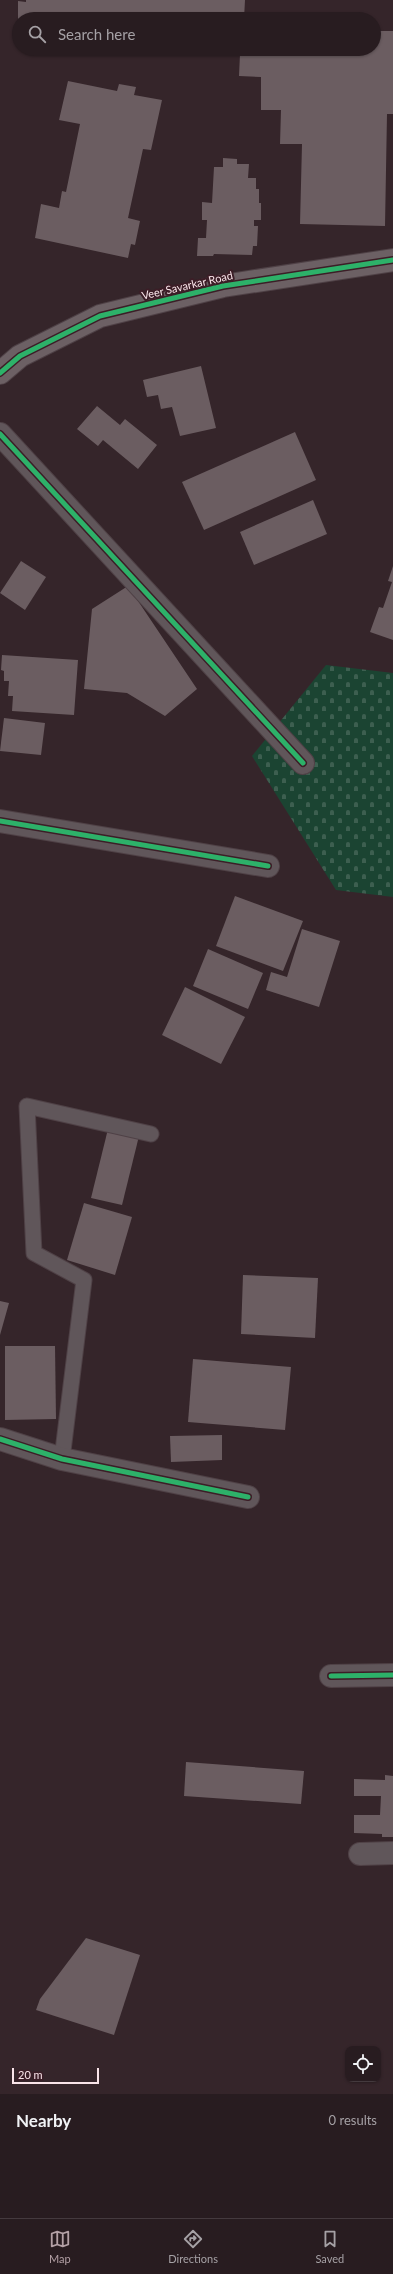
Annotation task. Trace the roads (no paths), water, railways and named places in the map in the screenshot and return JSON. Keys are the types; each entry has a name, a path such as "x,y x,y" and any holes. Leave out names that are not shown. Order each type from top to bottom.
{"street":[{"name":"Veer Savarkar Road","path":"0,373 20,356 100,316 223,286 393,260"},
{"path":"0,434 303,763"},
{"path":"0,821 268,866"},
{"path":"0,1439 62,1459 248,1497"},
{"path":"331,1676 393,1675"},
{"path":"360,1854 393,1853"}],"lane":[{"path":"62,1459 84,1280 34,1253 27,1106 151,1134"}]}
